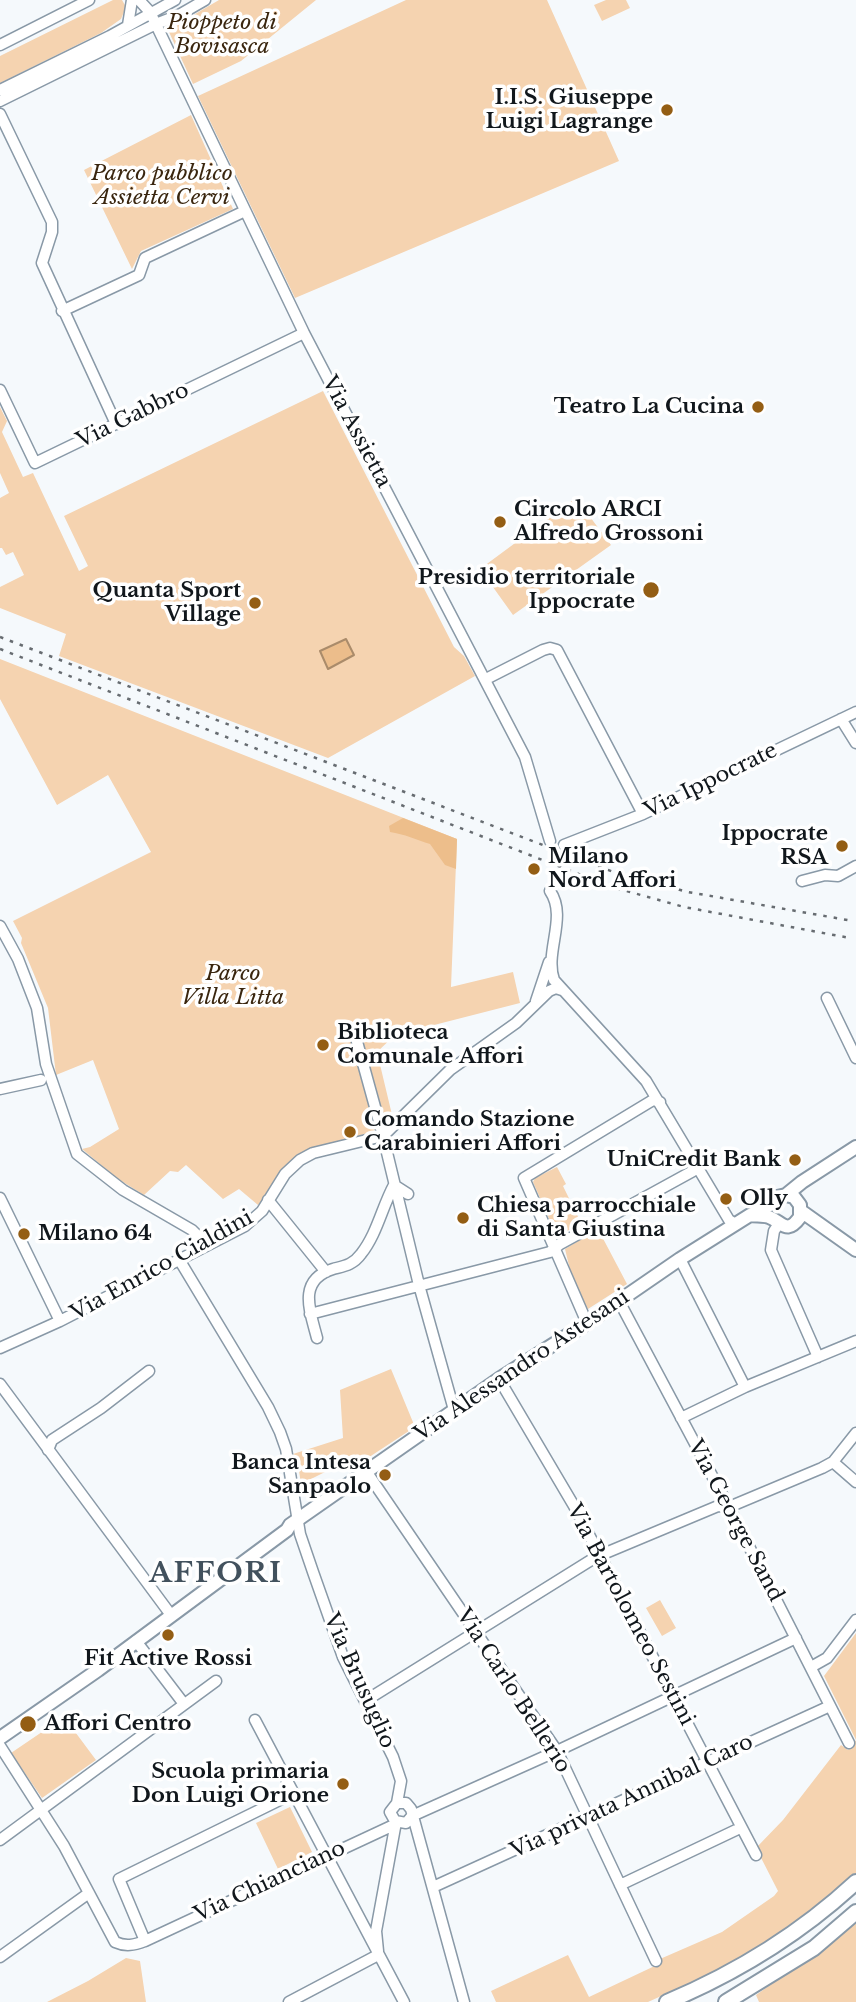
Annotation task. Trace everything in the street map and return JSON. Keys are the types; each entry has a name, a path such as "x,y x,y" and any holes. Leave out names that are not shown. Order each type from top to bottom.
{"highway":[{"path":"667,2002 736,1969 779,1943 856,1882"},
{"path":"726,2002 814,1948 856,1912"}],"main road":[{"path":"750,1215 792,1225 805,1180 856,1147"},
{"name":"Via Alessandro Astesani","path":"1,1738 366,1471 499,1379 680,1259 750,1215 771,1205 777,1197 796,1206"},
{"path":"771,1205 775,1222"},
{"path":"796,1206 856,1250"}],"street":[{"path":"0,45 89,0"},
{"path":"128,25 132,0"},
{"name":"Via Assietta","path":"139,0 156,23 304,334 525,757 550,841"},
{"path":"0,90 110,36 175,0"},
{"path":"0,101 205,0"},
{"path":"0,114 52,222 52,232 42,263 116,424"},
{"path":"62,311 139,275 145,258 245,211"},
{"name":"Via Gabbro","path":"0,390 35,463 304,334"},
{"path":"486,679 542,650 556,650 643,814"},
{"name":"Via Ippocrate","path":"564,845 643,814 856,712"},
{"path":"841,719 856,743"},
{"path":"802,881 825,875 838,876 856,866"},
{"path":"550,891 557,906 552,955 553,976 562,990 638,1073 660,1102 729,1220 735,1224"},
{"path":"0,926 18,959 37,1008 46,1064 77,1154 123,1190 192,1230 207,1245"},
{"path":"536,1005 552,955"},
{"path":"383,1136 450,1070 504,1031 551,990 562,990"},
{"path":"827,998 856,1058"},
{"path":"356,1038 454,1410"},
{"path":"41,1080 46,1064"},
{"path":"0,1089 41,1080"},
{"path":"41,1080 54,1091"},
{"path":"587,1323 524,1178 653,1100 660,1102"},
{"name":"Via Enrico Cialdini","path":"0,1348 60,1321 245,1226 262,1211 285,1174 305,1157 359,1140 383,1136"},
{"path":"310,1314 421,1282 550,1252 693,1171 695,1161"},
{"path":"394,1185 408,1194"},
{"path":"317,1338 310,1314 308,1291 312,1281 326,1272 346,1266 360,1256 371,1239 394,1185"},
{"path":"0,1198 60,1321"},
{"path":"268,1200 326,1272"},
{"path":"775,1222 771,1250 818,1357"},
{"path":"680,1259 745,1387"},
{"name":"Via Brusuglio","path":"180,1261 281,1432 297,1521 343,1657 393,1757 401,1781 397,1803 390,1812 396,1823"},
{"name":"Via George Sand","path":"619,1301 729,1507 849,1743"},
{"path":"681,1418 745,1387 856,1341"},
{"path":"48,1450 52,1440 101,1408 149,1371"},
{"name":"Via Bartolomeo Sestini","path":"499,1379 574,1506 755,1855"},
{"path":"0,1384 171,1615"},
{"path":"365,1701 600,1556 718,1506 729,1507 833,1462 856,1433"},
{"path":"833,1462 856,1482"},
{"name":"Via Carlo Bellerio","path":"366,1471 557,1751 656,1961"},
{"path":"811,1667 827,1658 856,1620"},
{"path":"378,1955 376,1931 396,1823 406,1823 412,1816 796,1638"},
{"path":"136,1641 184,1704"},
{"path":"0,1840 216,1681"},
{"name":"Via privata Annibal Caro","path":"433,1887 830,1706"},
{"path":"255,1720 404,2002"},
{"path":"1,1738 115,1942 128,1946 145,1941 119,1879 293,1793"},
{"path":"397,1803 408,1805 412,1816 464,2002"},
{"name":"Via Chianciano","path":"145,1941 396,1823"},
{"path":"620,1885 736,1830"},
{"path":"0,1957 89,1893"},
{"path":"289,2002 378,1955"}],"green space":[{"path":"113,0 122,0 126,7 121,19 101,33 0,83 0,56"},
{"name":"Pioppeto di Bovisasca","path":"219,0 316,0 241,61 193,84 169,32"},
{"path":"406,0 547,0 619,161 295,298 198,96"},
{"path":"606,0 626,0 630,8 602,21 594,5"},
{"name":"Parco pubblico Assietta Cervi","path":"191,115 233,209 141,251 132,269 84,170"},
{"name":"Quanta Sport Village","path":"323,391 454,647 464,656 475,676 328,758 59,656 66,634 0,608 0,587 24,575 13,552 6,555 0,548 0,498 9,493 0,473 0,407 7,421 2,432 23,477 33,473 79,571 88,566 64,516"},
{"path":"576,498 611,545 513,615 480,569"},
{"name":"Parco Villa Litta","path":"0,659 457,839 451,987 513,972 520,1003 395,1035 377,1052 393,1119 372,1132 304,1151 258,1205 239,1189 223,1199 186,1165 178,1172 170,1171 144,1195 118,1179 82,1149 119,1129 93,1060 56,1075 48,1008 13,921 151,852 108,775 57,805 0,699"},
{"path":"557,1167 581,1223 557,1237 533,1182 535,1178"},
{"path":"598,1229 627,1284 588,1309 573,1282 565,1249"},
{"path":"391,1369 415,1427 351,1469 345,1462 301,1484 297,1458 293,1454 343,1438 340,1390"},
{"path":"660,1600 676,1628 662,1636 646,1608"},
{"path":"856,1633 856,1740 824,1676"},
{"path":"64,1717 96,1760 42,1798 11,1753"},
{"path":"856,1740 856,1873 808,1914 772,1939 712,1973 648,2002 496,2002 491,1991 568,1955 589,1997 661,1963 660,1959 722,1932 774,1896 778,1891 756,1848 783,1820 841,1745 848,1750"},
{"path":"290,1807 312,1852 278,1869 256,1823"},
{"path":"856,1920 856,2002 759,2002 756,1995 828,1944"},
{"path":"126,1958 140,1961 146,2002 47,2002 88,1981"}],"shaded area":[{"path":"346,639 354,655 328,669 320,651"},
{"path":"403,818 457,839 456,869 445,865 430,844 390,832 389,826"}],"railway":[{"path":"0,637 616,873 688,892 853,921"},
{"path":"0,649 612,887 684,907 850,938"}],"place":[{"name":"I.I.S. Giuseppe Luigi Lagrange","path":"667,110"},
{"name":"Teatro La Cucina","path":"758,407"},
{"name":"Circolo ARCI Alfredo Grossoni","path":"500,522"},
{"name":"Presidio territoriale Ippocrate","path":"651,590"},
{"name":"Quanta Sport Village","path":"255,603"},
{"name":"Ippocrate RSA","path":"842,846"},
{"name":"Milano Nord Affori","path":"534,869"},
{"name":"Biblioteca Comunale Affori","path":"323,1045"},
{"name":"Comando Stazione Carabinieri Affori","path":"350,1132"},
{"name":"UniCredit Bank","path":"795,1160"},
{"name":"Olly","path":"726,1199"},
{"name":"Chiesa parrocchiale di Santa Giustina","path":"463,1218"},
{"name":"Milano 64","path":"24,1234"},
{"name":"Banca Intesa Sanpaolo","path":"385,1475"},
{"name":"Fit Active Rossi","path":"168,1635"},
{"name":"Affori Centro","path":"28,1724"},
{"name":"Scuola primaria Don Luigi Orione","path":"343,1784"}],"district":[{"name":"AFFORI","path":"216,1574"}]}
